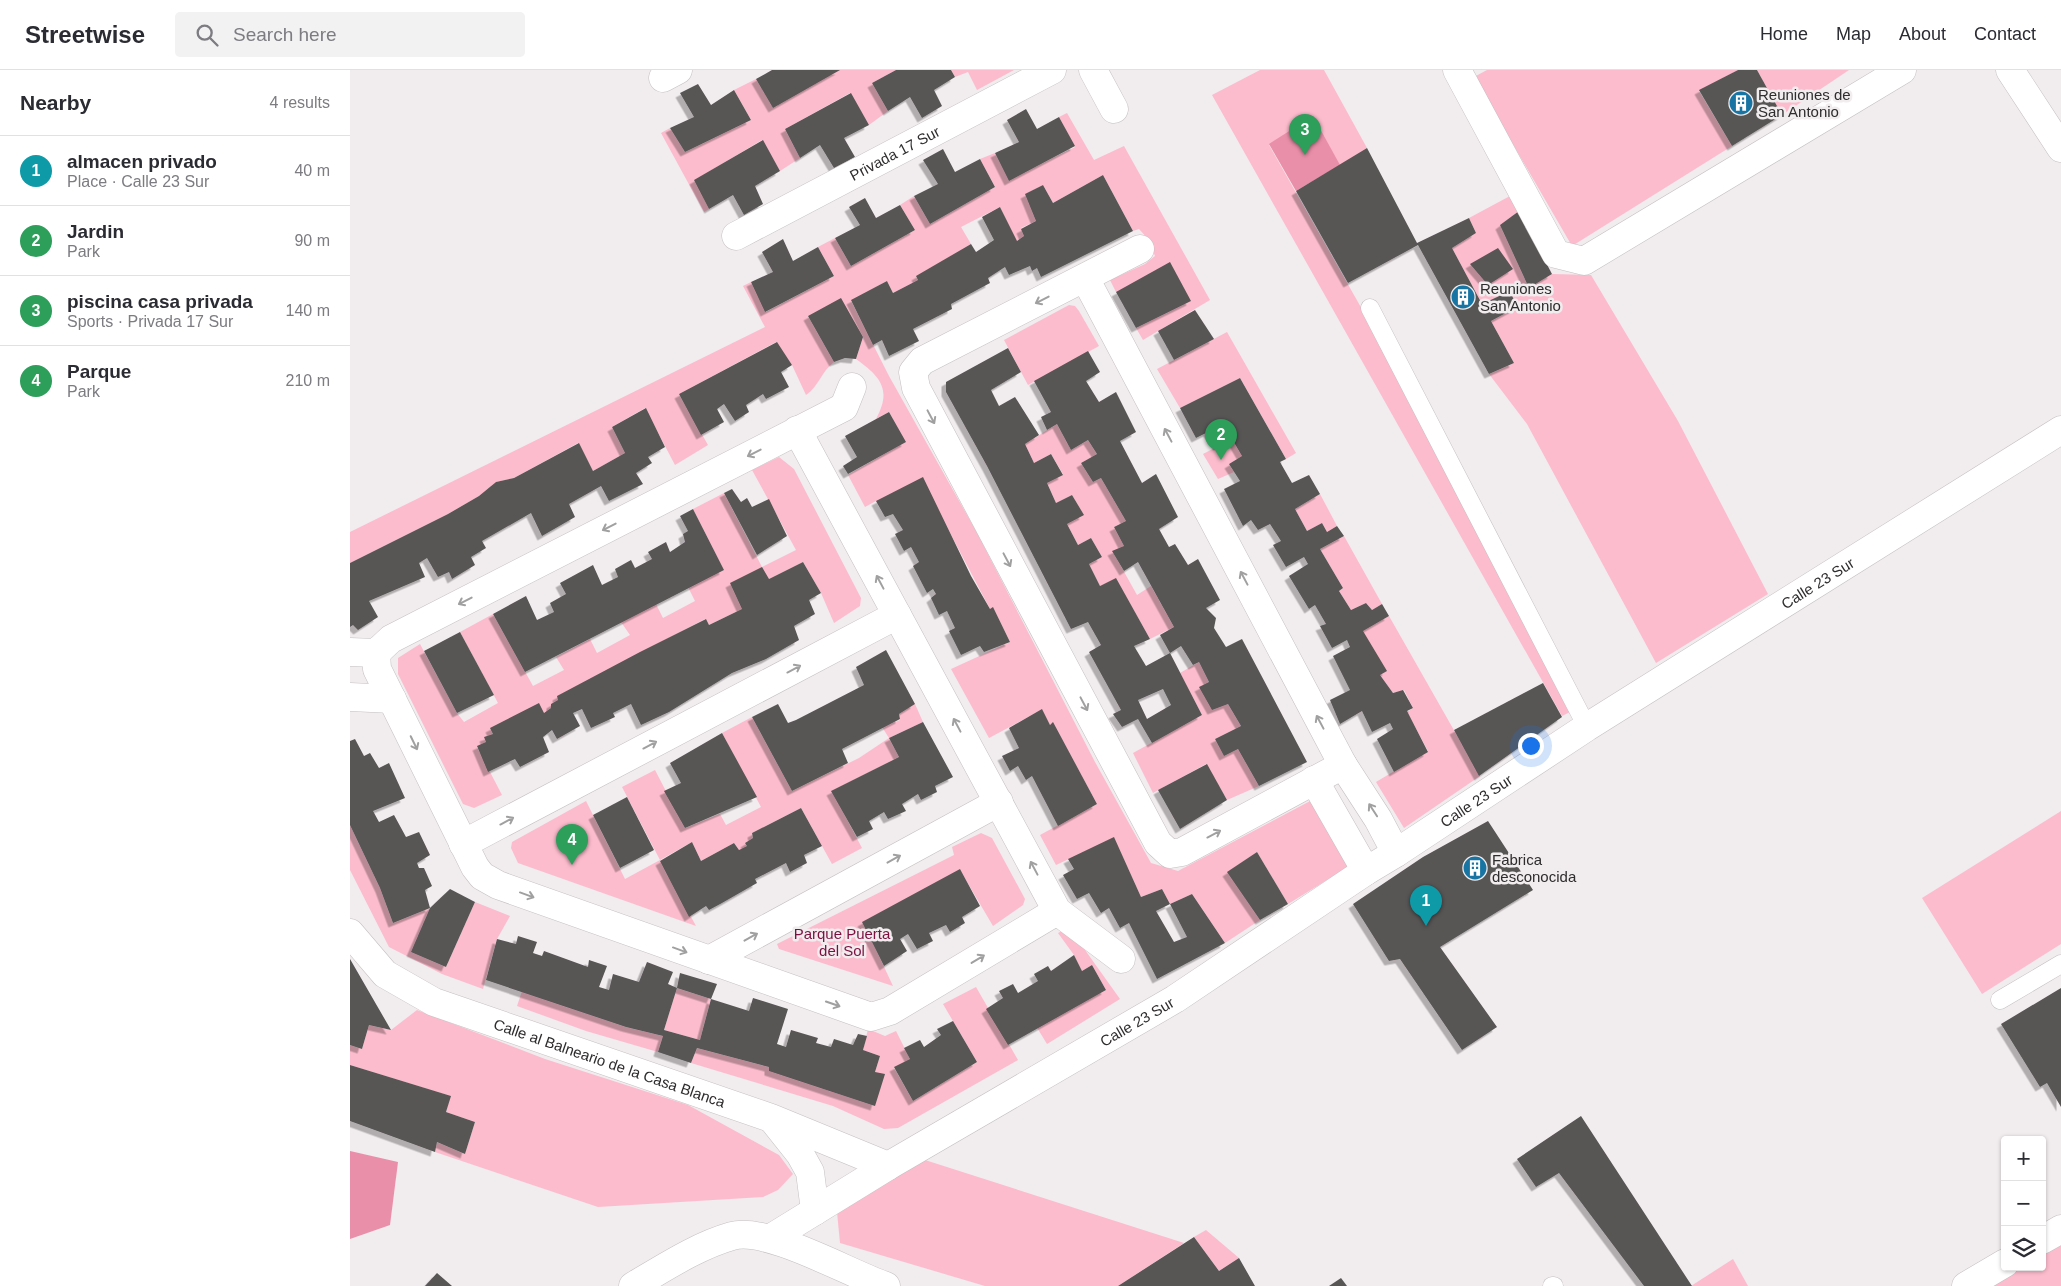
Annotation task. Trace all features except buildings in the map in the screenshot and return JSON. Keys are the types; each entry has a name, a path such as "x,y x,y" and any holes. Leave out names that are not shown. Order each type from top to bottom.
{"street":[{"name":"Privada 17 Sur","path":"736,236 1052,70"},
{"path":"1093,70 1114,109"},
{"path":"1457,70 1556,254 1584,261 1902,70"},
{"path":"2010,70 2061,148"},
{"path":"1140,249 922,362 913,372 916,388 1158,843 1170,854 1182,852 1343,765"},
{"path":"1085,278 1343,765 1378,819 1396,853"},
{"path":"852,387 844,407 363,653 377,669 464,844 482,876 498,885 871,1017 890,1011 1057,911"},
{"path":"797,430 1057,911 1121,959"},
{"name":"Calle 23 Sur","path":"771,1238 888,1166 1175,999 1366,871 1587,727 2061,430"},
{"path":"464,844 897,615"},
{"path":"350,697 392,699"},
{"path":"1314,780 1366,871"},
{"path":"709,960 999,802"},
{"name":"Calle al Balneario de la Casa Blanca","path":"350,933 385,974 434,1002 771,1118 888,1166"},
{"path":"771,1118 800,1154 810,1172 815,1211"},
{"path":"2046,1238 2061,1229"},
{"path":"633,1286 677,1260 734,1235 771,1238 886,1286"},
{"path":"1966,1286 2001,1265"}],"lane":[{"path":"1370,308 1587,727"},
{"path":"2000,1000 2061,964"}],"green space":[{"path":"838,70 896,70 872,83 888,111 869,125 850,93 785,129 800,158 780,171 762,140 695,180 709,209 704,212 661,133 670,128 685,152 751,120 734,90 756,79 773,107"},
{"path":"951,70 1014,70 977,90 968,72 955,77"},
{"path":"1260,70 1324,70 1367,148 1340,165 1269,145 1452,468 1576,709 1562,716 1212,95"},
{"path":"1487,70 1738,70 1699,91 1732,146 1572,246 1474,77"},
{"path":"1757,70 1849,70 1782,115"},
{"path":"1067,113 1094,160 1124,146 1210,300 1143,340 1136,328 1190,301 1116,292 1110,280 1145,264 1155,256 1148,239 1139,229 1133,231 1103,175 1053,203 1043,185 1026,194 1036,221 1021,228 1024,236 1016,242 1000,207 961,227 971,244 916,277 918,280 893,293 887,281 851,301 889,376 976,531 1095,762 1151,863 1178,871 1314,799 1348,867 1288,904 1257,852 1228,872 1260,920 1225,943 1192,894 1170,904 1162,889 1141,897 1114,838 1056,865 1040,835 1097,804 1053,723 1050,725 1041,710 989,738 951,669 1010,642 993,608 990,609 938,510 876,501 865,507 848,475 905,442 889,412 876,419 881,409 883,392 878,378 856,359 863,337 808,316 834,362 806,395 792,365 776,342 679,394 708,445 675,465 645,408 612,427 625,453 593,471 578,443 514,478 496,482 479,496 448,514 350,563 350,532 765,327 743,286 751,282 766,312 834,276 818,247 835,238 851,266 915,230 900,205 914,196 930,224 995,187 980,159 995,153 1009,180 1075,147 1059,117"},
{"path":"1510,196 1519,211 1500,225 1529,288 1552,274 1591,275 1678,421 1768,594 1656,663 1527,424 1489,374 1514,363 1491,321 1516,307 1510,291 1482,304 1452,248 1476,233 1469,218"},
{"path":"1069,305 1075,306 1079,311 1099,346 1028,385 1004,340"},
{"path":"1227,332 1296,453 1286,459 1240,378 1180,408 1157,369"},
{"path":"1057,424 1071,450 1088,440 1097,454 1081,463 1093,482 1101,478 1126,521 1114,527 1124,546 1113,552 1137,595 1151,586 1174,627 1150,639 1116,579 1100,586 1089,564 1102,557 1091,538 1078,545 1067,524 1083,514 1072,495 1056,503 1047,483 1063,474 1051,454 1034,463 1025,444"},
{"path":"1232,439 1242,456 1229,464 1234,472 1218,479 1203,454"},
{"path":"779,457 794,469 861,598 860,606 834,623 821,593 803,562 769,579 742,609 709,625 705,619 558,696 558,700 551,704 551,708 544,713 491,728 493,734 485,737 486,742 477,747 502,795 474,808 463,804 398,674 398,658 420,644 457,713 464,722 498,703 460,632 493,614 533,686 564,670 556,657 590,639 597,653 630,635 621,622 656,604 663,618 695,601 688,587 723,569 693,509 724,493 762,567 796,550 752,470"},
{"path":"1320,494 1337,526 1327,532 1322,523 1307,531 1295,509"},
{"path":"1344,536 1382,604 1372,610 1366,603 1351,610 1339,591 1343,588 1320,549"},
{"path":"1389,616 1480,776 1404,828 1376,782 1428,751 1407,712 1413,708 1404,690 1393,693 1380,675 1362,631"},
{"path":"1199,662 1209,682 1200,687 1228,704 1241,726 1215,739 1224,755 1238,749 1259,786 1227,800 1206,764 1153,793 1133,753 1202,715 1180,673"},
{"path":"915,704 923,722 889,738 882,727 900,720 899,714"},
{"path":"752,717 792,791 859,758 889,738 899,757 832,791 862,848 832,864 801,808 752,833 753,838 745,843 747,846 739,850 734,843 701,861 692,842 660,860 622,787 655,770 685,828 720,814 726,825 761,807 722,733"},
{"path":"586,801 625,879 660,860 696,926 518,863 511,848 512,842"},
{"path":"2061,811 2061,944 1982,994 1922,898"},
{"path":"350,825 380,888 393,923 430,908 412,952 446,967 475,902 510,916 497,939 483,989 442,974 389,947 350,870"},
{"name":"Parque Puerta del Sol","path":"981,833 992,838 1025,899 1023,905 993,926 960,870 863,922 893,986 779,949 777,944 954,855 952,847"},
{"path":"1064,930 1075,936 1120,999 1047,1044 1036,1026 1106,990 1092,965 1082,971 1074,955 1058,933"},
{"path":"976,987 1018,1060 898,1128 884,1129 833,1106 691,1063 697,1048 769,1067 769,1071 875,1072 880,1056 863,1050 868,1029 885,1036 896,1031 910,1059 894,1068 913,1101 977,1062 943,1004"},
{"path":"677,988 711,999 700,1040 664,1030"},
{"path":"522,991 626,1027 663,1036 658,1052 586,1031 517,1006"},
{"path":"417,1010 545,1059 688,1105 779,1155 793,1174 778,1190 763,1197 598,1207 435,1152 437,1142 465,1154 475,1122 446,1112 450,1096 350,1065 350,1045 362,1049 369,1025 391,1030"},
{"path":"925,1160 1184,1243 1118,1286 985,1286 840,1243 837,1212"},
{"path":"1206,1230 1239,1258 1219,1271 1194,1237"},
{"path":"2061,1241 2061,1286 1987,1286 2011,1271 2046,1271 2046,1250"},
{"path":"1733,1259 1748,1286 1691,1286"}],"shaded area":[{"path":"1313,116 1340,165 1296,191 1269,144"},
{"path":"350,1151 398,1162 390,1225 350,1239"}],"place":[{"name":"Reuniones de San Antonio","path":"1741,103"},
{"name":"piscina casa privada","path":"1305,155"},
{"name":"Reuniones San Antonio","path":"1463,297"},
{"name":"Jardin","path":"1221,460"},
{"name":"Parque","path":"572,865"},
{"name":"Fabrica desconocida","path":"1475,868"},
{"name":"almacen privado","path":"1426,926"}]}
